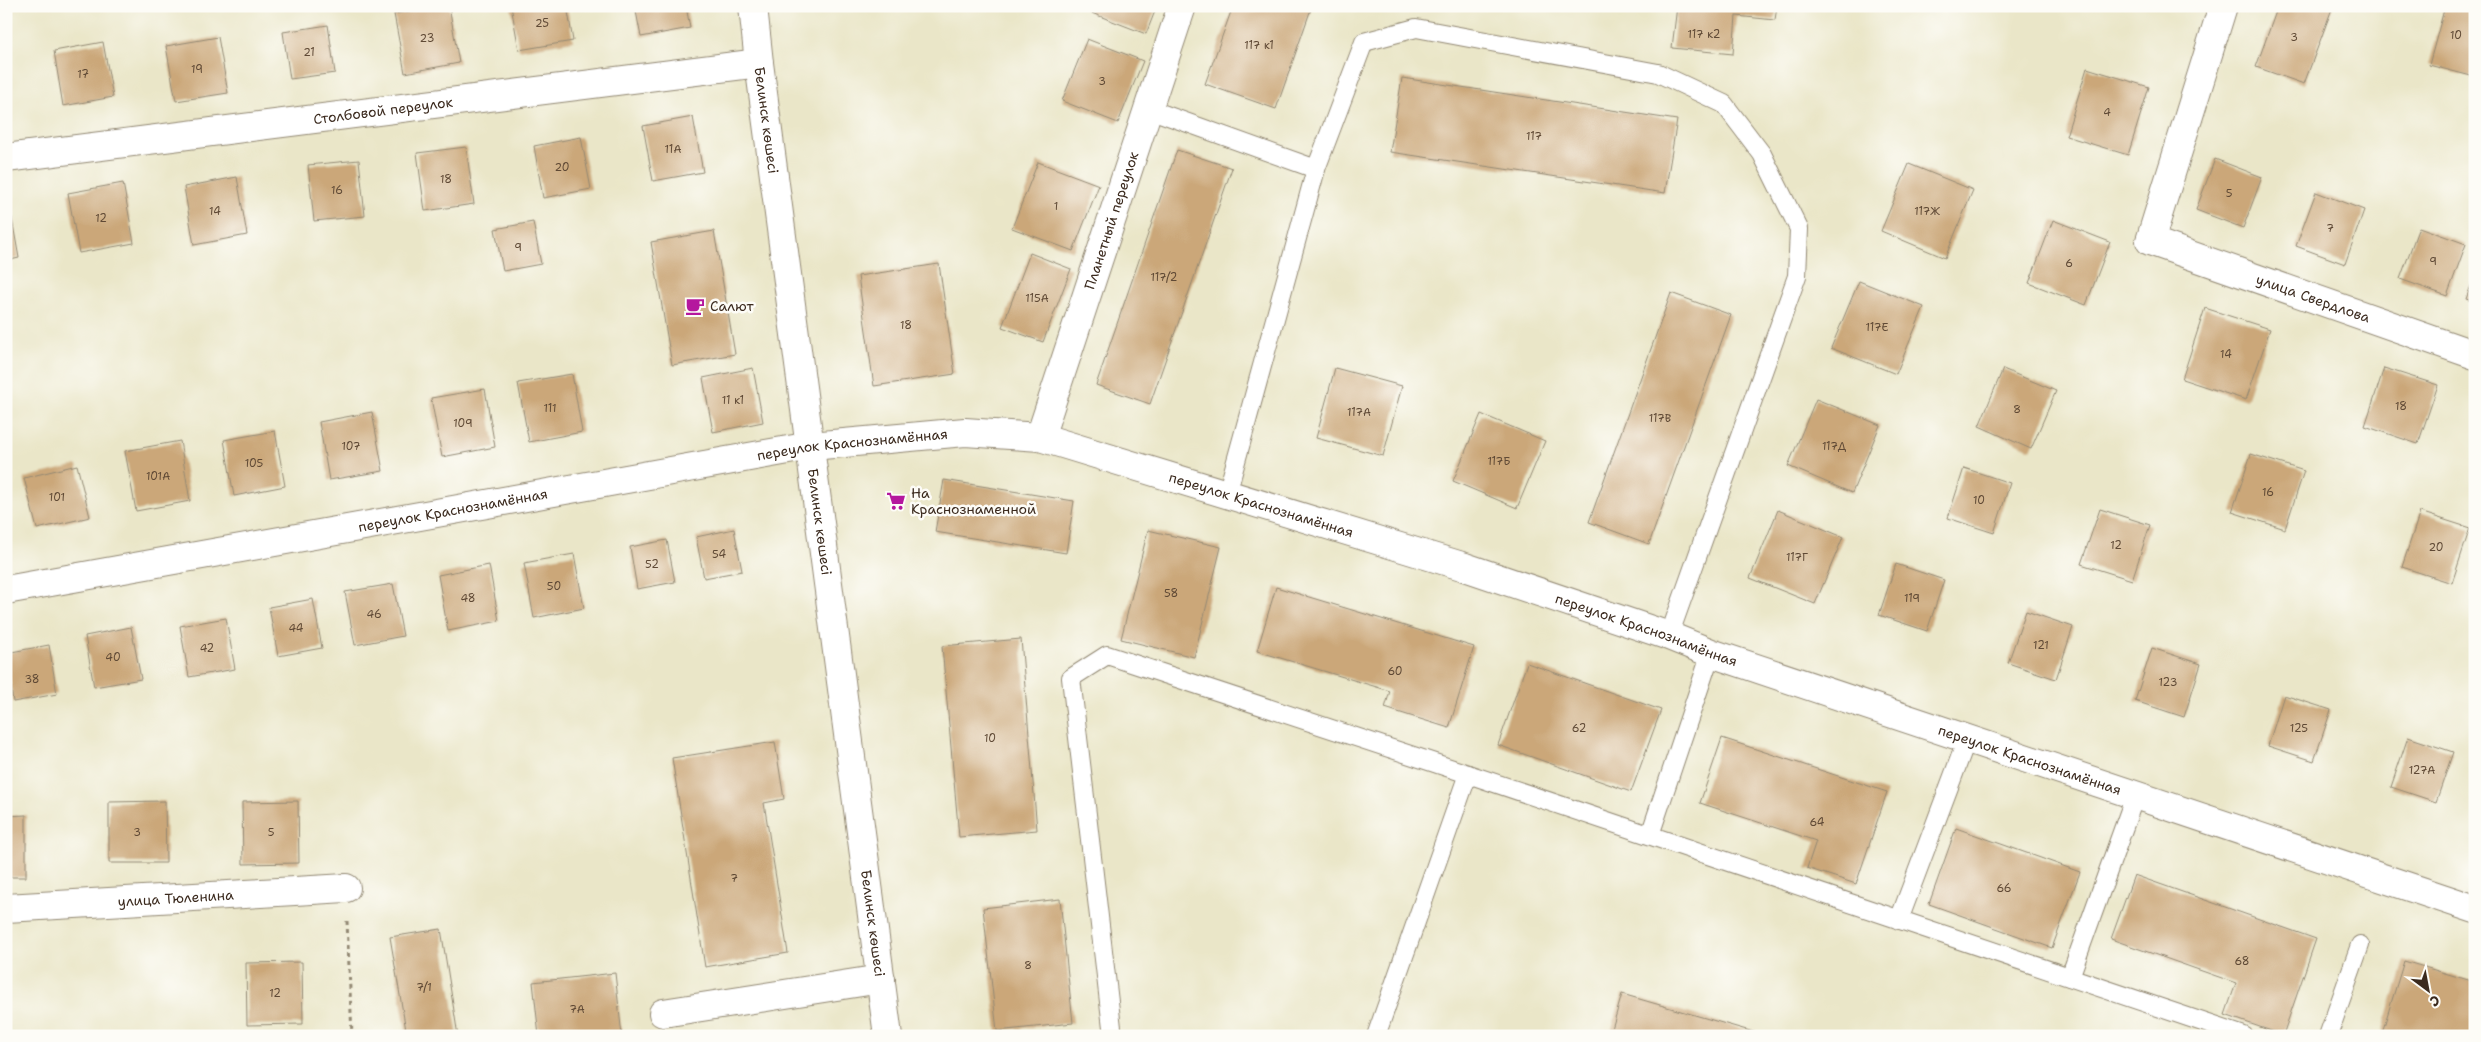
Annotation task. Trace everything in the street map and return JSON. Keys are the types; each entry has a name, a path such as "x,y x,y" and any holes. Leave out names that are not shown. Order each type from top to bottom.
{"street":[{"name":"Белинск көшесі","path":"753,6 758,63 811,446 888,1036"},
{"name":"Планетный переулок","path":"1040,437 1150,109 1182,6"},
{"name":"улица Свердлова","path":"2223,6 2150,241 2475,355"},
{"name":"Столбовой переулок","path":"6,158 758,63"},
{"name":"переулок Краснознамённая","path":"6,590 811,446 965,432 1040,437 1465,567 1669,636 1712,653 2475,909"},
{"name":"улица Тюленина","path":"6,908 346,888"},
{"path":"663,1013 881,979"}],"lane":[{"path":"1228,494 1316,169 1364,42 1416,28 1658,73 1724,104 1762,154 1799,229 1797,276 1669,636"},
{"path":"1150,109 1316,169"},
{"path":"1650,835 1712,653"},
{"path":"1113,1036 1071,678 1107,655 1468,774 2244,1036"},
{"path":"1899,920 1967,739"},
{"path":"1376,1036 1468,774"},
{"path":"2070,977 2135,796"},
{"path":"2328,1036 2360,945"}],"path":[{"path":"346,888 352,1036"}],"building":[{"path":"435,6 449,6 459,63 405,73 394,14"},
{"path":"511,6 567,6 573,41 519,50"},
{"path":"635,6 686,6 690,28 641,37"},
{"path":"1091,6 1157,6 1146,34 1089,12"},
{"path":"1233,6 1312,6 1276,109 1205,84"},
{"path":"1677,6 1777,6 1775,20 1736,16 1733,54 1672,48"},
{"path":"2278,6 2333,6 2304,84 2256,67"},
{"path":"2445,6 2475,6 2475,77 2429,65"},
{"path":"328,25 335,73 290,79 283,32"},
{"path":"218,37 228,93 176,101 166,46"},
{"path":"1087,39 1143,61 1118,123 1062,101"},
{"path":"103,42 113,97 63,106 54,51"},
{"path":"2087,68 2149,87 2128,155 2066,136"},
{"path":"1402,78 1677,120 1665,193 1390,152"},
{"path":"693,117 703,172 653,181 643,126"},
{"path":"581,137 591,189 543,198 534,146"},
{"path":"466,147 474,204 425,211 417,153"},
{"path":"1177,150 1232,168 1150,404 1096,385"},
{"path":"2215,159 2262,177 2243,228 2196,210"},
{"path":"359,160 365,216 314,221 308,165"},
{"path":"1038,162 1099,185 1073,251 1012,228"},
{"path":"1909,164 1973,190 1945,258 1881,231"},
{"path":"237,177 247,235 194,245 184,187"},
{"path":"123,183 134,243 79,253 68,193"},
{"path":"2316,192 2364,210 2345,264 2296,246"},
{"path":"6,202 9,202 19,258 6,261"},
{"path":"2053,220 2110,242 2086,305 2029,283"},
{"path":"533,222 541,264 503,271 495,229"},
{"path":"2419,227 2466,244 2447,296 2400,279"},
{"path":"714,231 735,354 672,365 651,242"},
{"path":"1030,253 1071,269 1043,342 1002,327"},
{"path":"939,264 955,374 874,386 858,276"},
{"path":"2475,275 2475,302 2466,299"},
{"path":"1859,281 1924,307 1896,374 1831,348"},
{"path":"1671,293 1731,315 1649,544 1589,522"},
{"path":"2205,308 2270,329 2246,400 2182,379"},
{"path":"753,368 763,422 713,432 703,378"},
{"path":"1335,368 1402,386 1383,456 1316,438"},
{"path":"2384,368 2438,385 2418,444 2365,426"},
{"path":"2003,369 2056,391 2031,449 1979,426"},
{"path":"572,374 582,432 529,442 518,383"},
{"path":"485,389 495,447 442,457 431,398"},
{"path":"1816,399 1880,425 1852,493 1788,466"},
{"path":"372,412 383,471 329,480 319,422"},
{"path":"1481,414 1545,441 1517,508 1453,481"},
{"path":"275,431 285,486 234,496 224,440"},
{"path":"180,441 190,501 136,511 125,451"},
{"path":"2251,454 2304,471 2285,529 2232,512"},
{"path":"77,465 90,517 37,529 24,478"},
{"path":"1964,468 2010,483 1994,533 1948,518"},
{"path":"944,480 1074,501 1066,553 935,532"},
{"path":"2100,509 2150,525 2132,580 2081,564"},
{"path":"1778,510 1843,537 1815,604 1750,578"},
{"path":"2420,512 2470,528 2452,583 2402,567"},
{"path":"734,529 742,571 704,578 696,537"},
{"path":"1148,530 1221,547 1194,657 1121,639"},
{"path":"667,540 675,582 637,589 630,547"},
{"path":"574,554 584,608 534,618 524,563"},
{"path":"1896,564 1944,580 1927,631 1879,615"},
{"path":"489,565 499,621 448,631 438,575"},
{"path":"393,584 403,636 355,645 345,592"},
{"path":"1276,587 1474,647 1449,728 1385,708 1390,691 1257,651"},
{"path":"313,599 322,648 278,656 269,607"},
{"path":"2026,611 2073,627 2056,679 2008,663"},
{"path":"226,618 235,669 189,677 180,626"},
{"path":"131,627 141,679 94,687 85,636"},
{"path":"1021,639 1037,830 959,837 942,646"},
{"path":"49,645 57,694 13,702 6,653"},
{"path":"2152,648 2201,664 2184,717 2135,701"},
{"path":"1527,663 1661,710 1631,792 1498,745"},
{"path":"2284,695 2331,710 2314,761 2268,746"},
{"path":"2408,737 2453,752 2436,802 2391,787"},
{"path":"1722,738 1887,792 1856,884 1807,868 1816,841 1700,803"},
{"path":"775,742 784,799 764,803 788,953 705,967 672,758"},
{"path":"165,801 166,863 109,863 109,802"},
{"path":"298,801 299,863 243,864 242,802"},
{"path":"26,815 26,877 6,877 6,816"},
{"path":"1956,828 2080,872 2052,948 1929,904"},
{"path":"2134,875 2316,939 2283,1035 2225,1015 2236,983 2111,939"},
{"path":"1060,899 1073,1023 997,1031 983,908"},
{"path":"441,929 458,1036 407,1036 390,937"},
{"path":"2404,961 2475,982 2475,1028 2472,1036 2381,1036"},
{"path":"302,962 303,1024 247,1025 246,963"},
{"path":"615,973 622,1036 539,1036 533,982"},
{"path":"1622,994 1764,1035 1764,1036 1610,1036"}],"place":[{"name":"Салют","path":"695,306"},
{"name":"На Краснознаменной","path":"896,501"}]}
